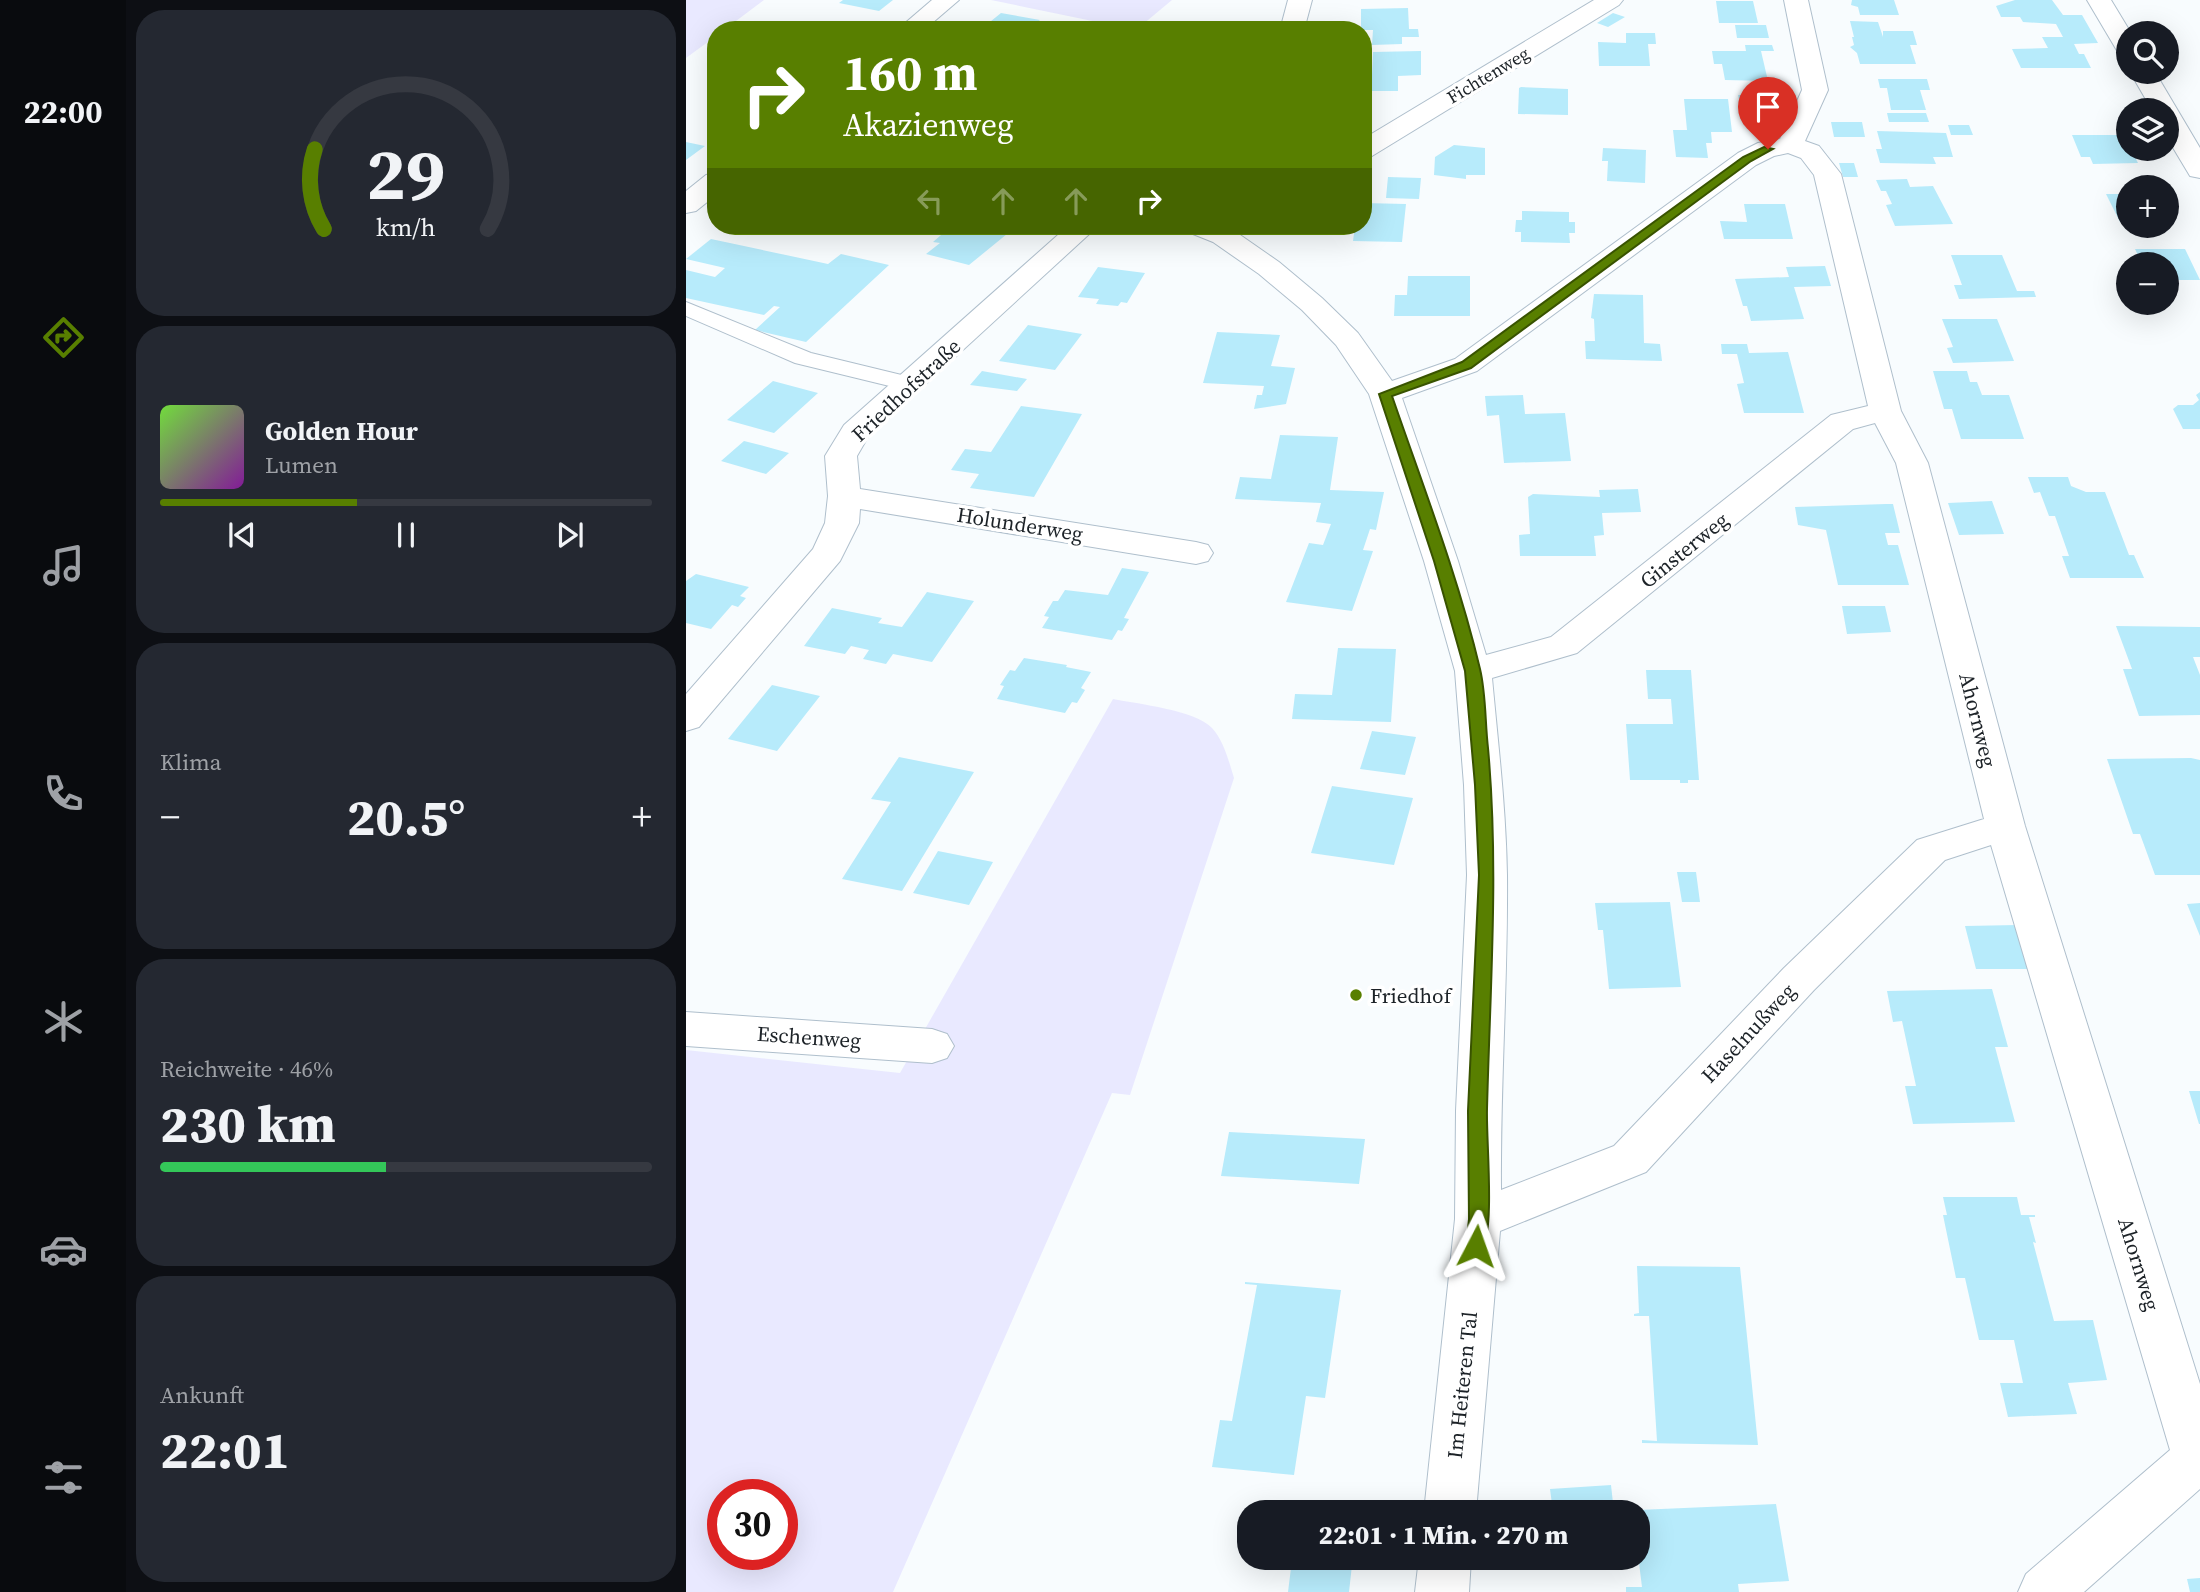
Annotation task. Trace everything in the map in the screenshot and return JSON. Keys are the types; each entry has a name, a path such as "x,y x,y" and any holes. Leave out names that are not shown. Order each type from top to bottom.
{"street":[{"path":"920,21 947,0"},
{"path":"1294,21 1300,0"},
{"name":"Fichtenweg","path":"1372,139 1611,0"},
{"path":"1385,394 1466,365 1747,159 1768,149 1790,145 1815,90 1796,0"},
{"path":"2099,0 2116,29"},
{"path":"2179,134 2200,170"},
{"name":"Ahornweg","path":"1790,145 1810,152 1827,174 1885,411 1912,463 2005,827 2199,1457"},
{"path":"686,205 707,188"},
{"name":"Friedhofstraße","path":"686,718 828,553 842,523 844,496 841,456 855,432 1074,235"},
{"name":"Im Heiteren Tal","path":"1228,235 1312,304 1347,339 1385,394 1441,561 1473,671 1483,785 1487,875 1478,1111 1478,1219 1451,1500"},
{"name":"Ginsterweg","path":"1473,671 1564,645 1842,422 1885,411"},
{"name":"Holunderweg","path":"844,496 1196,553"},
{"name":"Haselnußweg","path":"1478,1219 1630,1160 1799,979 1931,850 2005,827"},
{"name":"Eschenweg","path":"686,1029 932,1046"},
{"path":"2045,1592 2199,1457"},
{"path":"1442,1592 1444,1570"}],"lane":[{"path":"686,308 803,358 910,384"}],"shaded area":[{"path":"686,0 764,0 736,21 707,21 707,43 686,58"},
{"path":"991,0 1172,0 1147,21 1092,21"},
{"path":"1113,699 1193,717 1212,728 1223,745 1234,778 1130,1095 1112,1093 893,1592 686,1592 686,1050 900,1073"}],"building":[{"path":"843,0 893,0 879,11 839,3"},
{"path":"1852,0 1894,0 1899,15 1860,15 1858,7 1851,5"},
{"path":"2015,0 2052,0 2063,15 2082,15 2098,43 2074,44 2079,54 2084,54 2091,68 2021,68 2012,49 2048,48 2042,37 2063,37 2056,24 2023,22 2020,17 2001,17 1996,6"},
{"path":"1716,1 1753,1 1758,23 1719,23"},
{"path":"1408,8 1409,29 1418,29 1419,37 1402,37 1402,44 1372,45 1372,21 1361,21 1361,9"},
{"path":"1001,13 1040,20 1039,21 991,21"},
{"path":"1613,13 1625,17 1608,27 1597,23"},
{"path":"1850,21 1878,22 1883,37 1883,31 1913,31 1917,45 1910,45 1916,64 1860,64 1857,53 1850,47 1854,45 1854,37"},
{"path":"1735,25 1766,25 1769,38 1737,38"},
{"path":"1626,33 1655,33 1656,44 1648,44 1650,66 1599,66 1598,42 1626,43"},
{"path":"1745,45 1772,45 1774,51 1761,51 1768,81 1725,80 1722,64 1714,64 1712,51 1746,51"},
{"path":"1421,51 1421,75 1398,76 1398,91 1372,91 1373,52"},
{"path":"1878,79 1927,79 1930,90 1920,90 1926,110 1891,110 1887,88 1880,88"},
{"path":"1521,87 1568,89 1568,115 1518,114"},
{"path":"1738,95 1754,95 1756,109 1741,109"},
{"path":"1684,99 1728,99 1732,132 1711,132 1712,143 1706,143 1708,158 1676,157 1673,130 1687,130"},
{"path":"1887,113 1926,113 1929,122 1889,122"},
{"path":"1831,122 1862,122 1865,137 1834,137"},
{"path":"1948,125 1969,125 1973,135 1951,135"},
{"path":"1877,131 1946,133 1953,157 1933,157 1936,164 1880,163 1876,149 1882,149"},
{"path":"2072,135 2116,135 2116,161 2138,163 2093,164 2090,157 2081,157"},
{"path":"686,142 705,146 686,160"},
{"path":"1454,145 1485,148 1485,175 1466,175 1466,179 1434,175 1435,157"},
{"path":"1603,148 1646,150 1645,183 1607,181 1608,161 1602,161"},
{"path":"1839,163 1854,163 1858,177 1843,177"},
{"path":"1388,177 1421,178 1419,199 1386,198"},
{"path":"1907,179 1910,187 1933,186 1953,224 1895,226 1886,205 1892,204 1886,191 1881,191 1876,180"},
{"path":"2106,194 2116,194 2116,214"},
{"path":"1372,203 1406,204 1402,242 1353,241 1354,235 1372,235"},
{"path":"1744,204 1785,204 1793,239 1724,239 1720,221 1747,222"},
{"path":"1522,211 1569,212 1569,222 1575,222 1575,233 1569,233 1570,243 1521,242 1521,232 1515,232 1516,220 1522,220"},
{"path":"941,235 1006,235 969,265 926,254 940,243 933,242"},
{"path":"711,239 828,264 841,254 889,265 806,342 755,330 780,307 774,306 764,315 686,298 686,270 715,277 725,268 686,259"},
{"path":"2135,249 2185,249 2200,280 2179,280 2179,252 2136,252"},
{"path":"1951,255 2002,255 2017,291 2034,291 2036,297 1959,299 1954,285 1962,285"},
{"path":"1825,266 1831,286 1794,287 1804,319 1751,321 1747,306 1743,306 1735,279 1789,277 1786,267"},
{"path":"1098,267 1145,273 1127,303 1121,302 1118,306 1096,304 1099,299 1078,297"},
{"path":"1408,276 1470,276 1470,316 1394,316 1395,295 1407,295"},
{"path":"1594,294 1643,295 1644,343 1660,344 1662,361 1586,359 1585,341 1595,341 1594,319 1591,318"},
{"path":"1942,319 1997,319 2014,361 1953,363 1947,348 1953,347"},
{"path":"1028,325 1082,334 1055,370 999,361"},
{"path":"1217,332 1280,335 1271,366 1295,368 1286,404 1254,409 1257,395 1262,395 1264,386 1203,383"},
{"path":"1721,344 1747,344 1749,353 1788,352 1804,413 1744,413 1737,384 1744,383 1737,354 1722,354"},
{"path":"982,371 1027,379 1017,391 970,385"},
{"path":"1933,371 1967,371 1970,382 1977,382 1982,395 2009,395 2024,439 1961,439 1952,409 1944,409"},
{"path":"773,381 818,393 774,433 727,420"},
{"path":"2200,392 2200,429 2183,429 2173,409 2178,405 2193,405 2199,400 2196,395"},
{"path":"1523,395 1525,414 1565,413 1571,461 1504,463 1499,415 1487,416 1485,396"},
{"path":"1021,406 1082,414 1034,497 970,488 979,474 951,470 965,449 991,452"},
{"path":"1280,435 1338,437 1330,490 1384,492 1376,530 1370,529 1363,550 1373,551 1352,611 1286,602 1309,543 1323,545 1331,524 1316,522 1321,503 1235,499 1240,477 1271,479"},
{"path":"744,441 789,453 766,474 721,461"},
{"path":"2028,477 2068,477 2071,486 2086,492 2105,492 2129,555 2134,555 2144,578 2070,578 2062,556 2069,556 2055,516 2049,516 2040,492 2034,493"},
{"path":"1638,489 1641,512 1602,513 1604,535 1594,536 1596,556 1520,556 1519,535 1530,534 1528,497 1533,494 1600,497 1599,490"},
{"path":"1992,501 2004,534 1959,535 1948,503"},
{"path":"1893,504 1900,533 1885,533 1888,545 1898,545 1909,585 1838,585 1826,530 1798,525 1795,507"},
{"path":"1122,568 1149,572 1124,618 1129,619 1122,631 1118,630 1112,640 1042,628 1049,617 1044,616 1053,601 1058,601 1065,590 1108,595"},
{"path":"696,574 749,587 740,596 746,598 738,607 732,605 711,629 686,623 686,581"},
{"path":"927,592 974,601 932,662 893,654 886,664 863,659 869,650 851,646 845,654 804,646 832,608 882,618 878,623 902,627"},
{"path":"1842,606 1885,606 1891,632 1847,634"},
{"path":"2116,626 2200,627 2200,657 2193,657 2200,675 2200,715 2139,716 2123,669 2132,669"},
{"path":"1338,648 1396,649 1391,722 1292,719 1295,694 1332,695"},
{"path":"1024,658 1091,672 1081,688 1085,690 1077,703 1072,702 1065,713 997,699 1004,686 1000,685 1010,670 1015,671"},
{"path":"1646,670 1691,670 1699,780 1680,783 1680,780 1630,780 1626,724 1673,724 1671,699 1648,699"},
{"path":"772,685 820,696 777,751 728,739"},
{"path":"1372,731 1416,737 1405,775 1360,769"},
{"path":"899,757 974,772 902,891 842,879 891,802 871,799"},
{"path":"2107,759 2200,760 2200,875 2155,875 2140,834 2133,834"},
{"path":"1332,786 1413,798 1394,865 1311,853"},
{"path":"938,851 993,862 969,905 913,893"},
{"path":"1677,872 1696,872 1700,902 1682,902"},
{"path":"1670,902 1681,987 1609,989 1603,930 1598,930 1595,903"},
{"path":"2200,903 2200,936 2187,904"},
{"path":"2017,925 2029,969 1976,969 1965,926"},
{"path":"1992,989 2008,1047 1995,1047 2015,1122 1913,1124 1905,1086 1916,1086 1902,1021 1893,1022 1887,991"},
{"path":"2189,1091 2200,1091 2200,1124 2199,1124"},
{"path":"1229,1132 1365,1139 1359,1184 1221,1176"},
{"path":"1943,1197 2017,1197 2021,1215 2035,1215 2029,1217 2036,1243 2033,1242 2054,1321 2093,1320 2107,1380 2068,1383 2077,1414 2008,1417 2000,1383 2023,1383 2014,1340 1979,1340 1965,1278 1956,1278 1943,1215 1947,1215"},
{"path":"1637,1266 1740,1267 1758,1445 1642,1443 1642,1440 1657,1441 1649,1316 1634,1316 1639,1313"},
{"path":"1245,1282 1341,1290 1325,1398 1306,1396 1294,1475 1212,1467 1220,1420 1232,1421 1257,1285"},
{"path":"1611,1485 1613,1500 1551,1500 1550,1489"},
{"path":"1776,1504 1789,1581 1738,1584 1739,1592 1626,1592 1626,1587 1642,1587 1640,1570 1650,1570 1650,1509"},
{"path":"1291,1570 1351,1570 1349,1592 1288,1592"},
{"path":"2200,1578 2200,1592 2190,1592 2187,1579"}],"place":[{"name":"Friedhof","path":"1356,995"}],"route":[{"path":"1476,1246 1487,875 1478,717 1473,671 1441,561 1385,394 1466,365 1747,159 1768,149"}]}
